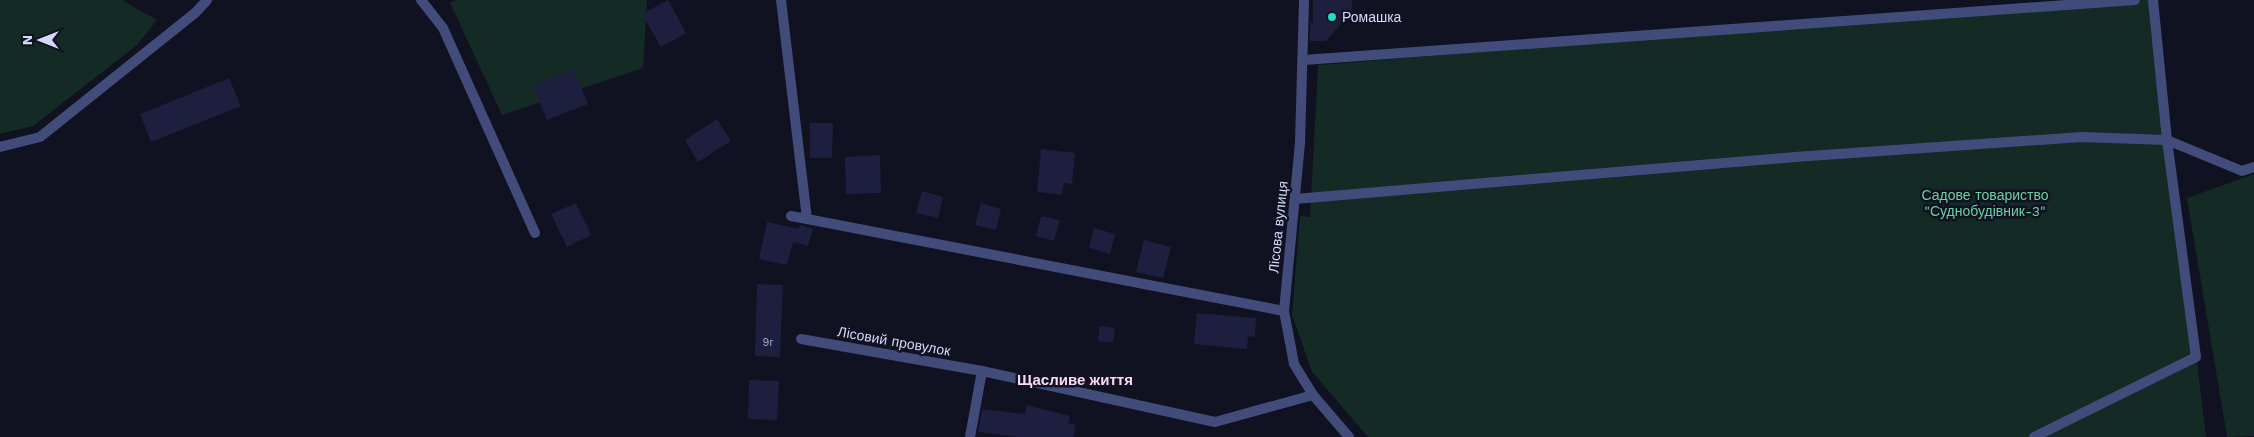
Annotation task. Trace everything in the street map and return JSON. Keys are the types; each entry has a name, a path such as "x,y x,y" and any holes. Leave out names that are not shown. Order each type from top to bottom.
{"street":[{"path":"0,147 40,137 195,13 207,0"},
{"path":"421,0 443,28 535,233"},
{"path":"781,0 807,219"},
{"name":"Лісова вулиця","path":"1304,0 1304,60 1295,199 1284,311 1294,364 1313,395 1349,437"},
{"path":"1304,60 2072,2 2136,0"},
{"path":"2034,437 2196,357 2167,140 2154,0"},
{"path":"1295,199 1795,157 2082,137 2167,140 2242,171 2254,167"},
{"path":"791,216 1284,311"},
{"name":"Лісовий провулок","path":"801,339 982,371 1215,422 1313,395"},
{"path":"970,437 982,371"}],"green space":[{"path":"0,0 122,0 157,20 137,45 33,126 0,134"},
{"path":"456,0 647,0 643,68 502,115 450,3"},
{"name":"Садове товариство \"Суднобудівник-3\"","path":"2154,0 2206,437 1368,437 1312,372 1292,315 1300,216 1310,217 1318,65"},
{"path":"2254,174 2254,436 2227,437 2187,198"}],"building":[{"path":"668,0 686,33 661,47 642,14"},
{"name":"Ромашка","path":"1313,0 1352,0 1352,11 1326,41 1310,41 1310,23 1313,23"},
{"path":"574,69 588,104 547,120 533,86"},
{"path":"229,78 241,106 151,142 140,114"},
{"path":"717,119 731,141 698,162 685,140"},
{"path":"810,123 833,123 832,158 810,158"},
{"path":"1041,149 1075,153 1072,184 1064,183 1062,195 1037,192"},
{"path":"880,155 881,193 846,194 845,157"},
{"path":"922,191 943,197 938,218 916,213"},
{"path":"576,203 591,235 567,247 551,214"},
{"path":"981,203 1001,209 996,230 975,225"},
{"path":"1041,216 1060,220 1054,241 1036,236"},
{"path":"767,222 799,229 800,225 813,229 808,246 793,242 787,265 759,259"},
{"path":"1094,228 1115,234 1110,254 1089,248"},
{"path":"1144,240 1171,247 1163,278 1136,272"},
{"path":"757,284 783,285 780,357 755,356"},
{"path":"1197,313 1256,318 1255,337 1248,336 1247,349 1194,344"},
{"path":"1100,326 1115,328 1113,343 1098,341"},
{"path":"749,380 779,381 777,420 748,419"},
{"path":"1027,405 1070,416 1068,423 1076,425 1073,437 1019,437 978,432 982,409 1025,414"}],"place":[{"name":"Ромашка","path":"1332,17"}],"district":[{"name":"Щасливе життя","path":"1075,380"}]}
